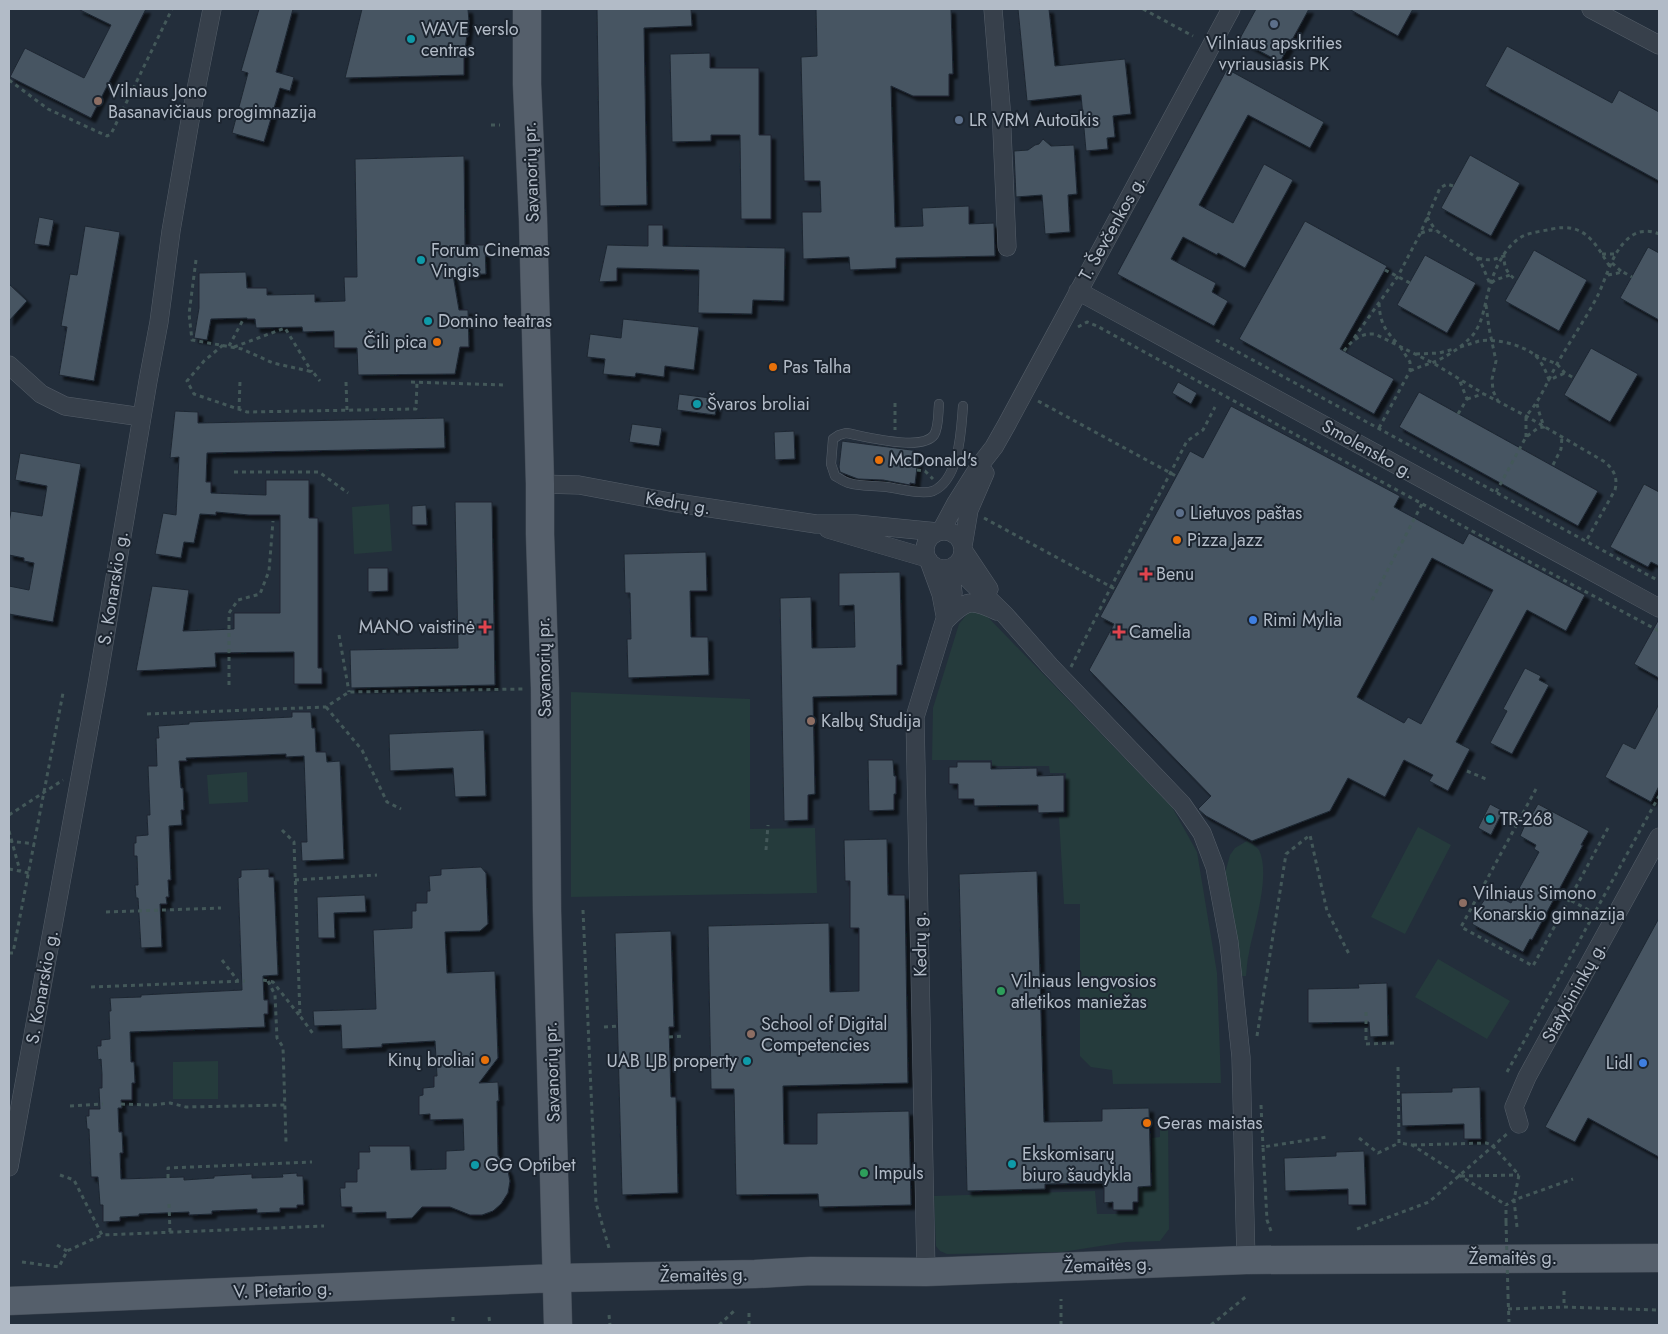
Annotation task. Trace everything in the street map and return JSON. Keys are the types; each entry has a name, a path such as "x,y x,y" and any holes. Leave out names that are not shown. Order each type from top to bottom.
{"main road":[{"name":"Savanorių pr.","path":"527,9 545,688 547,911 558,1325"},
{"name":"Žemaitės g.","path":"558,1278 811,1271 926,1272 1246,1260 1659,1258"},
{"name":"V. Pietario g.","path":"9,1301 558,1278"}],"street":[{"name":"S. Konarskio g.","path":"9,1167 82,768 159,322 171,231 212,9"},
{"path":"993,9 1001,107 1007,247"},
{"name":"T. Ševčenkos g.","path":"963,548 969,510 994,448 1231,9"},
{"path":"1591,9 1659,45"},
{"name":"Smolensko g.","path":"1078,291 1659,608"},
{"path":"9,364 41,394 65,406 142,417"},
{"name":"T. Ševčenkos g.","path":"939,532 980,464 994,448"},
{"name":"Kedrų g.","path":"540,484 579,484 653,499 816,524 856,524 939,532"},
{"name":"Kedrų g.","path":"816,524 849,536 897,548 928,560 941,594 946,620"},
{"path":"963,548 961,558 952,567 940,568 928,560 926,545 930,537 939,532 953,533 959,538 963,548 1005,615"},
{"path":"952,567 1005,615 1182,804 1202,833 1215,867 1229,942 1242,1057 1246,1260"},
{"name":"Kedrų g.","path":"926,1272 915,717 953,593 952,567"},
{"path":"946,620 960,606 972,603 984,605 1005,615"},
{"name":"Statybininkų g.","path":"1519,1124 1514,1107 1527,1078 1659,837"}],"lane":[{"path":"939,404 934,434 928,440 915,443 846,433 839,435 834,439 830,464 835,476 848,483 883,486 910,491 933,491 945,481 955,464 959,446 963,406"}],"path":[{"path":"9,80 48,109 107,136 111,134 172,9"},
{"path":"1142,9 1193,36"},
{"path":"492,125 500,125"},
{"path":"1344,351 1398,276 1420,234 1440,188 1447,184 1453,186"},
{"path":"1427,217 1436,231 1477,258 1487,261 1496,260 1504,256"},
{"path":"1410,371 1433,363 1457,348 1475,332 1481,321 1495,270 1504,256 1521,237 1562,227 1571,227 1594,242 1610,267"},
{"path":"1420,234 1430,230 1436,231"},
{"path":"1526,437 1526,416 1537,403 1585,318 1608,275 1616,254 1626,240 1637,233 1652,231 1659,234"},
{"path":"1602,254 1616,254"},
{"path":"1504,256 1504,266 1517,281"},
{"path":"1477,258 1490,284"},
{"path":"196,260 189,314 192,340 232,347 273,362 313,372"},
{"path":"1612,262 1632,277"},
{"path":"1385,270 1410,283"},
{"path":"1608,275 1623,272"},
{"path":"1490,284 1495,280 1510,275"},
{"path":"1379,428 1410,371 1410,362 1383,326 1380,318 1380,302"},
{"path":"1486,302 1496,360 1492,385 1498,402"},
{"path":"232,347 244,318"},
{"path":"1076,328 1087,322 1097,326 1659,631"},
{"path":"232,347 285,328 320,381"},
{"path":"1352,341 1375,334 1433,363 1605,462 1614,472 1616,479 1615,490 1586,542"},
{"path":"1216,340 1659,581"},
{"path":"1416,354 1440,353 1480,341 1493,341 1523,349 1558,364 1574,378"},
{"path":"223,345 204,361 188,381 194,394 247,412 416,409 417,382"},
{"path":"1534,355 1542,363 1549,380"},
{"path":"1549,380 1565,372"},
{"path":"1458,378 1467,399"},
{"path":"239,410 240,381"},
{"path":"346,382 347,410"},
{"path":"411,382 503,385"},
{"path":"1041,393 1037,401 1176,476"},
{"path":"1458,414 1467,399 1484,394"},
{"path":"895,403 895,441"},
{"path":"1537,403 1544,427"},
{"path":"1070,667 1187,441 1203,430 1215,407"},
{"path":"1496,492 1526,437 1538,428 1544,427"},
{"path":"1553,465 1561,449 1562,437"},
{"path":"1561,449 1571,443"},
{"path":"234,472 319,472 348,493"},
{"path":"1372,600 1422,504"},
{"path":"980,516 1115,589"},
{"path":"229,685 229,613 238,600 260,594 269,571 273,521"},
{"path":"339,635 349,692"},
{"path":"147,714 326,707 349,692 545,688"},
{"path":"9,953 13,953 63,693"},
{"path":"326,707 362,750 387,802 401,809"},
{"path":"9,816 82,768"},
{"path":"1467,771 1486,778"},
{"path":"1536,789 1461,927 1533,966 1608,828"},
{"path":"1507,1072 1659,796"},
{"path":"766,850 768,826"},
{"path":"282,830 294,842 300,1016"},
{"path":"9,831 10,841 20,871"},
{"path":"1257,1039 1286,854 1310,835 1327,911 1350,956"},
{"path":"10,841 34,844"},
{"path":"9,869 29,872"},
{"path":"295,880 377,875"},
{"path":"1557,893 1612,923"},
{"path":"106,912 221,908"},
{"path":"583,910 596,1203 609,1248"},
{"path":"222,960 238,981"},
{"path":"263,980 273,982 314,1035"},
{"path":"91,988 244,981"},
{"path":"268,981 275,995 276,1038 283,1047 286,1142"},
{"path":"1366,1012 1366,1044 1397,1043"},
{"path":"604,1027 618,1026"},
{"path":"669,1037 683,1036"},
{"path":"1398,1067 1399,1143"},
{"path":"1260,1098 1267,1220 1271,1232"},
{"path":"70,1106 103,1104"},
{"path":"122,1104 170,1104 186,1107 285,1105"},
{"path":"1357,1229 1429,1202 1519,1124"},
{"path":"1263,1147 1327,1137"},
{"path":"1359,1138 1378,1153 1399,1143 1412,1145 1486,1143 1492,1146 1519,1175"},
{"path":"1412,1145 1506,1206"},
{"path":"168,1178 168,1168 312,1162"},
{"path":"60,1175 74,1180 102,1235"},
{"path":"1460,1176 1519,1175"},
{"path":"1517,1227 1514,1200 1519,1175"},
{"path":"1506,1206 1514,1200 1573,1179"},
{"path":"169,1204 170,1232"},
{"path":"1506,1206 1509,1322"},
{"path":"22,1262 60,1267 68,1251 102,1235 324,1226"},
{"path":"57,1246 68,1251"},
{"path":"1564,1290 1564,1308"},
{"path":"1211,1325 1248,1295"},
{"path":"1060,1325 1061,1299"},
{"path":"1508,1309 1659,1310"},
{"path":"749,1310 749,1325"},
{"path":"719,1325 734,1311"},
{"path":"609,1315 610,1325"},
{"path":"453,1317 453,1325"},
{"path":"489,1317 490,1325"}],"green space":[{"path":"389,504 392,551 354,554 352,507"},
{"path":"974,609 982,611 1172,807 1197,852 1217,973 1221,1083 1113,1084 1112,1070 1091,1067 1080,1056 1080,904 1064,904 1059,817 1067,817 1066,773 1050,773 1049,766 992,766 992,760 932,760 933,708 959,624"},
{"path":"571,692 750,699 750,829 815,828 817,893 571,897"},
{"path":"247,772 248,802 209,804 207,775"},
{"path":"1418,827 1451,845 1405,934 1371,917"},
{"path":"1247,841 1259,850 1263,873 1260,901 1248,956 1246,976 1240,976 1235,924 1225,873 1230,855 1235,848"},
{"path":"1438,959 1510,1001 1487,1039 1415,997"},
{"path":"218,1061 218,1099 173,1099 173,1062"},
{"path":"1168,1116 1169,1229 1160,1241 1126,1242 1062,1252 947,1254 940,1251 936,1246 934,1196 1095,1191 1097,1214 1138,1214 1139,1187 1152,1187 1152,1138 1160,1137 1160,1117"}],"building":[{"path":"78,9 146,9 91,118 10,77 25,48 84,78 111,25"},
{"path":"259,9 293,9 276,72 294,77 290,91 280,88 264,142 232,133 248,73 241,71"},
{"name":"WAVE verslo centras","path":"362,9 468,9 469,22 464,56 464,75 345,78"},
{"path":"597,9 691,9 692,26 644,28 647,205 600,206"},
{"path":"816,9 951,9 953,74 949,74 949,96 913,96 891,86 895,227 923,226 922,208 969,206 969,224 994,223 995,256 896,258 896,268 850,270 849,257 803,259 802,212 821,212 820,181 804,181 801,57 817,56"},
{"path":"1018,9 1049,9 1055,66 1125,59 1131,114 1113,116 1115,137 1107,138 1108,149 1086,151 1081,95 1027,101"},
{"name":"Vilniaus apskrities vyriausiasis PK","path":"1256,9 1309,9 1280,62 1239,40"},
{"name":"Vilniaus apskrities vyriausiasis PK","path":"1349,9 1413,9 1398,36"},
{"path":"1507,46 1612,103 1619,90 1659,112 1659,181 1485,86"},
{"path":"710,53 710,68 759,68 759,135 771,135 771,219 741,219 740,135 711,135 711,141 672,142 670,54"},
{"path":"1227,69 1324,122 1310,148 1248,115 1199,205 1233,223 1264,164 1293,180 1245,268 1183,237 1171,259 1216,283 1212,292 1228,301 1214,326 1117,274"},
{"path":"1043,139 1051,146 1074,145 1077,194 1068,195 1070,232 1045,234 1042,195 1016,197 1014,151 1028,150 1039,144"},
{"path":"1470,155 1520,183 1491,236 1441,208"},
{"name":"Forum Cinemas Vingis","path":"464,156 465,245 485,245 486,274 453,275 459,310 468,310 469,347 460,347 455,374 358,375 357,348 334,348 334,331 303,332 302,327 256,328 255,319 211,319 207,340 194,338 199,308 199,273 246,272 247,288 267,288 267,295 315,294 315,302 345,301 344,277 357,277 355,159"},
{"path":"39,217 54,220 49,246 34,244"},
{"path":"1305,221 1387,266 1340,349 1394,379 1374,414 1239,339"},
{"path":"648,225 663,225 663,246 785,248 784,301 753,300 752,314 698,313 699,270 617,268 617,281 599,282 607,245 648,246"},
{"path":"85,226 120,232 94,381 59,375 67,327 61,326 70,274 77,275"},
{"path":"1648,247 1659,253 1659,320 1620,298"},
{"path":"1534,250 1587,280 1559,331 1505,301"},
{"path":"1425,255 1476,283 1447,333 1397,305"},
{"path":"9,284 27,301 9,321"},
{"path":"623,319 699,327 694,370 665,366 664,377 636,373 635,377 603,374 605,359 587,357 590,334 621,338"},
{"path":"1591,348 1638,374 1610,422 1564,395"},
{"path":"1178,382 1197,393 1191,404 1172,393"},
{"path":"1419,392 1598,491 1578,526 1399,427"},
{"name":"Švaros broliai","path":"679,394 718,399 715,415 677,410"},
{"name":"Rimi Mylia","path":"1231,406 1400,496 1394,507 1463,544 1469,533 1585,595 1566,631 1527,610 1456,742 1470,749 1448,791 1429,781 1433,775 1404,760 1385,797 1348,778 1330,811 1252,841 1206,816 1198,809 1211,796 1089,670 1114,624 1100,617 1190,451 1203,458","holes":["1432,558 1493,590 1421,724 1408,717 1404,723 1357,697"]},
{"path":"175,411 198,412 198,423 444,418 445,448 207,453 206,482 211,482 211,493 266,495 266,480 309,480 309,518 318,518 318,668 322,668 322,684 294,684 294,652 215,653 216,667 136,671 152,586 189,590 183,631 234,629 234,613 280,613 280,515 216,512 216,515 200,514 194,543 184,542 181,558 155,554 163,513 176,515 179,457 170,458"},
{"path":"632,424 662,428 659,446 629,442"},
{"path":"794,431 795,459 775,460 774,432"},
{"name":"McDonald's","path":"842,441 919,451 915,484 858,479 840,472"},
{"path":"20,453 81,464 53,622 9,614 9,586 29,590 34,563 24,561 24,558 9,555 11,511 42,516 47,486 15,480"},
{"path":"1644,484 1659,492 1659,566 1651,562 1648,567 1610,547"},
{"path":"455,502 492,502 495,685 351,688 350,650 458,648"},
{"path":"426,505 427,525 412,525 412,506"},
{"path":"706,552 707,591 690,591 691,637 708,637 709,675 628,678 627,639 631,639 630,593 625,593 624,554"},
{"path":"368,568 388,568 388,591 368,592"},
{"path":"900,572 902,665 897,665 897,695 813,697 815,794 808,795 808,820 784,821 780,598 811,597 812,648 855,647 854,605 839,606 839,573"},
{"path":"1659,619 1659,678 1634,664"},
{"path":"1525,668 1541,676 1539,680 1549,685 1512,754 1490,743 1507,711 1503,709"},
{"path":"1659,704 1659,786 1651,802 1605,777 1623,743 1635,749"},
{"path":"292,712 311,712 312,728 315,728 316,752 326,752 327,762 340,761 344,859 302,861 301,842 307,842 304,756 286,757 286,754 186,758 187,761 179,761 184,810 181,810 182,825 169,826 171,880 168,880 169,897 166,897 167,904 160,904 162,947 141,948 138,898 136,898 135,885 138,885 137,856 134,856 134,843 136,843 136,836 148,835 147,815 150,815 148,766 157,766 156,738 159,738 158,726 189,724 189,722 292,717"},
{"path":"484,730 486,796 455,797 453,768 390,771 389,734"},
{"path":"868,760 893,760 894,776 896,776 894,810 869,811"},
{"path":"957,762 991,762 991,769 1037,768 1037,776 1064,775 1064,812 1038,813 1038,805 974,806 974,799 958,799 958,784 949,784 949,767 957,767"},
{"name":"TR-268","path":"1490,804 1503,811 1491,835 1478,828"},
{"path":"1538,804 1589,831 1532,940 1530,939 1523,952 1472,924 1479,911 1478,909 1490,892 1511,903 1539,852 1534,849 1536,845 1520,836 1528,818 1530,818"},
{"name":"UAB LJB property","path":"887,839 888,895 905,895 908,1083 783,1086 784,1144 817,1144 817,1113 909,1111 911,1205 819,1207 818,1194 736,1195 734,1089 711,1089 708,926 829,923 830,992 859,991 859,928 850,928 850,881 845,881 844,840"},
{"path":"481,867 486,873 488,924 480,931 445,932 447,973 495,971 498,1058 479,1083 498,1082 498,1155 508,1171 510,1181 508,1193 501,1204 493,1211 482,1215 470,1215 450,1207 422,1207 412,1218 386,1219 386,1212 352,1213 352,1207 341,1207 340,1188 345,1188 345,1182 357,1182 359,1152 370,1152 369,1146 410,1146 411,1170 446,1169 446,1151 464,1150 463,1119 430,1120 430,1114 419,1115 419,1096 423,1095 423,1088 434,1087 434,1076 437,1076 435,1041 382,1044 382,1047 342,1049 341,1025 314,1026 313,1011 376,1009 373,930 412,928 412,911 416,911 416,903 427,903 427,891 430,891 429,876 441,875 441,869"},
{"path":"269,869 269,877 274,877 278,975 263,976 264,1000 268,1000 268,1014 264,1014 265,1027 130,1032 131,1062 134,1062 135,1083 132,1083 132,1100 121,1100 122,1108 118,1108 119,1132 122,1132 123,1153 120,1153 121,1179 184,1177 184,1180 252,1174 252,1178 283,1177 282,1174 297,1173 297,1176 303,1176 304,1205 297,1205 297,1208 280,1208 280,1212 257,1213 257,1209 212,1211 212,1214 189,1215 189,1212 139,1214 139,1216 120,1217 120,1221 103,1222 103,1205 100,1205 98,1177 91,1177 89,1129 87,1129 86,1116 89,1116 89,1109 100,1109 99,1088 102,1088 102,1074 101,1059 98,1060 97,1046 101,1046 101,1040 110,1039 110,998 242,990 238,878 241,877 241,870"},
{"name":"Vilniaus lengvosios atletikos maniežas","path":"1037,871 1044,1122 1102,1121 1102,1109 1149,1108 1151,1186 1138,1187 1138,1202 1133,1202 1133,1210 1113,1210 1113,1202 1104,1203 1104,1183 1045,1184 1045,1189 967,1191 959,874"},
{"path":"365,895 366,912 334,913 335,938 318,938 317,897"},
{"path":"1659,918 1659,1157 1588,1118 1575,1142 1545,1127"},
{"path":"671,931 674,1027 669,1027 671,1097 676,1097 678,1193 622,1195 615,933"},
{"path":"1387,983 1388,1036 1370,1037 1369,1022 1308,1023 1308,989 1359,988 1358,984"},
{"path":"1480,1087 1481,1139 1464,1139 1464,1124 1402,1126 1401,1093 1452,1092 1452,1088"},
{"path":"1364,1151 1366,1205 1348,1205 1348,1189 1285,1191 1284,1158 1336,1156 1336,1152"}],"place":[{"name":"Vilniaus apskrities vyriausiasis PK","path":"1274,24"},
{"name":"WAVE verslo centras","path":"411,39"},
{"name":"Vilniaus Jono Basanavičiaus progimnazija","path":"98,101"},
{"name":"LR VRM Autoūkis","path":"959,120"},
{"name":"Forum Cinemas Vingis","path":"421,260"},
{"name":"Domino teatras","path":"428,321"},
{"name":"Čili pica","path":"437,342"},
{"name":"Pas Talha","path":"773,367"},
{"name":"Švaros broliai","path":"697,404"},
{"name":"McDonald's","path":"879,460"},
{"name":"Lietuvos paštas","path":"1180,513"},
{"name":"Pizza Jazz","path":"1177,540"},
{"name":"Benu","path":"1146,574"},
{"name":"Rimi Mylia","path":"1253,620"},
{"name":"MANO vaistinė","path":"485,627"},
{"name":"Camelia","path":"1119,632"},
{"name":"Kalbų Studija","path":"811,721"},
{"name":"TR-268","path":"1490,819"},
{"name":"Vilniaus Simono Konarskio gimnazija","path":"1463,903"},
{"name":"Vilniaus lengvosios atletikos maniežas","path":"1001,991"},
{"name":"School of Digital Competencies","path":"751,1034"},
{"name":"Kinų broliai","path":"485,1060"},
{"name":"UAB LJB property","path":"747,1061"},
{"name":"Lidl","path":"1643,1063"},
{"name":"Geras maistas","path":"1147,1123"},
{"name":"Ekskomisarų biuro šaudykla","path":"1012,1164"},
{"name":"GG Optibet","path":"475,1165"},
{"name":"Impuls","path":"864,1173"}]}
